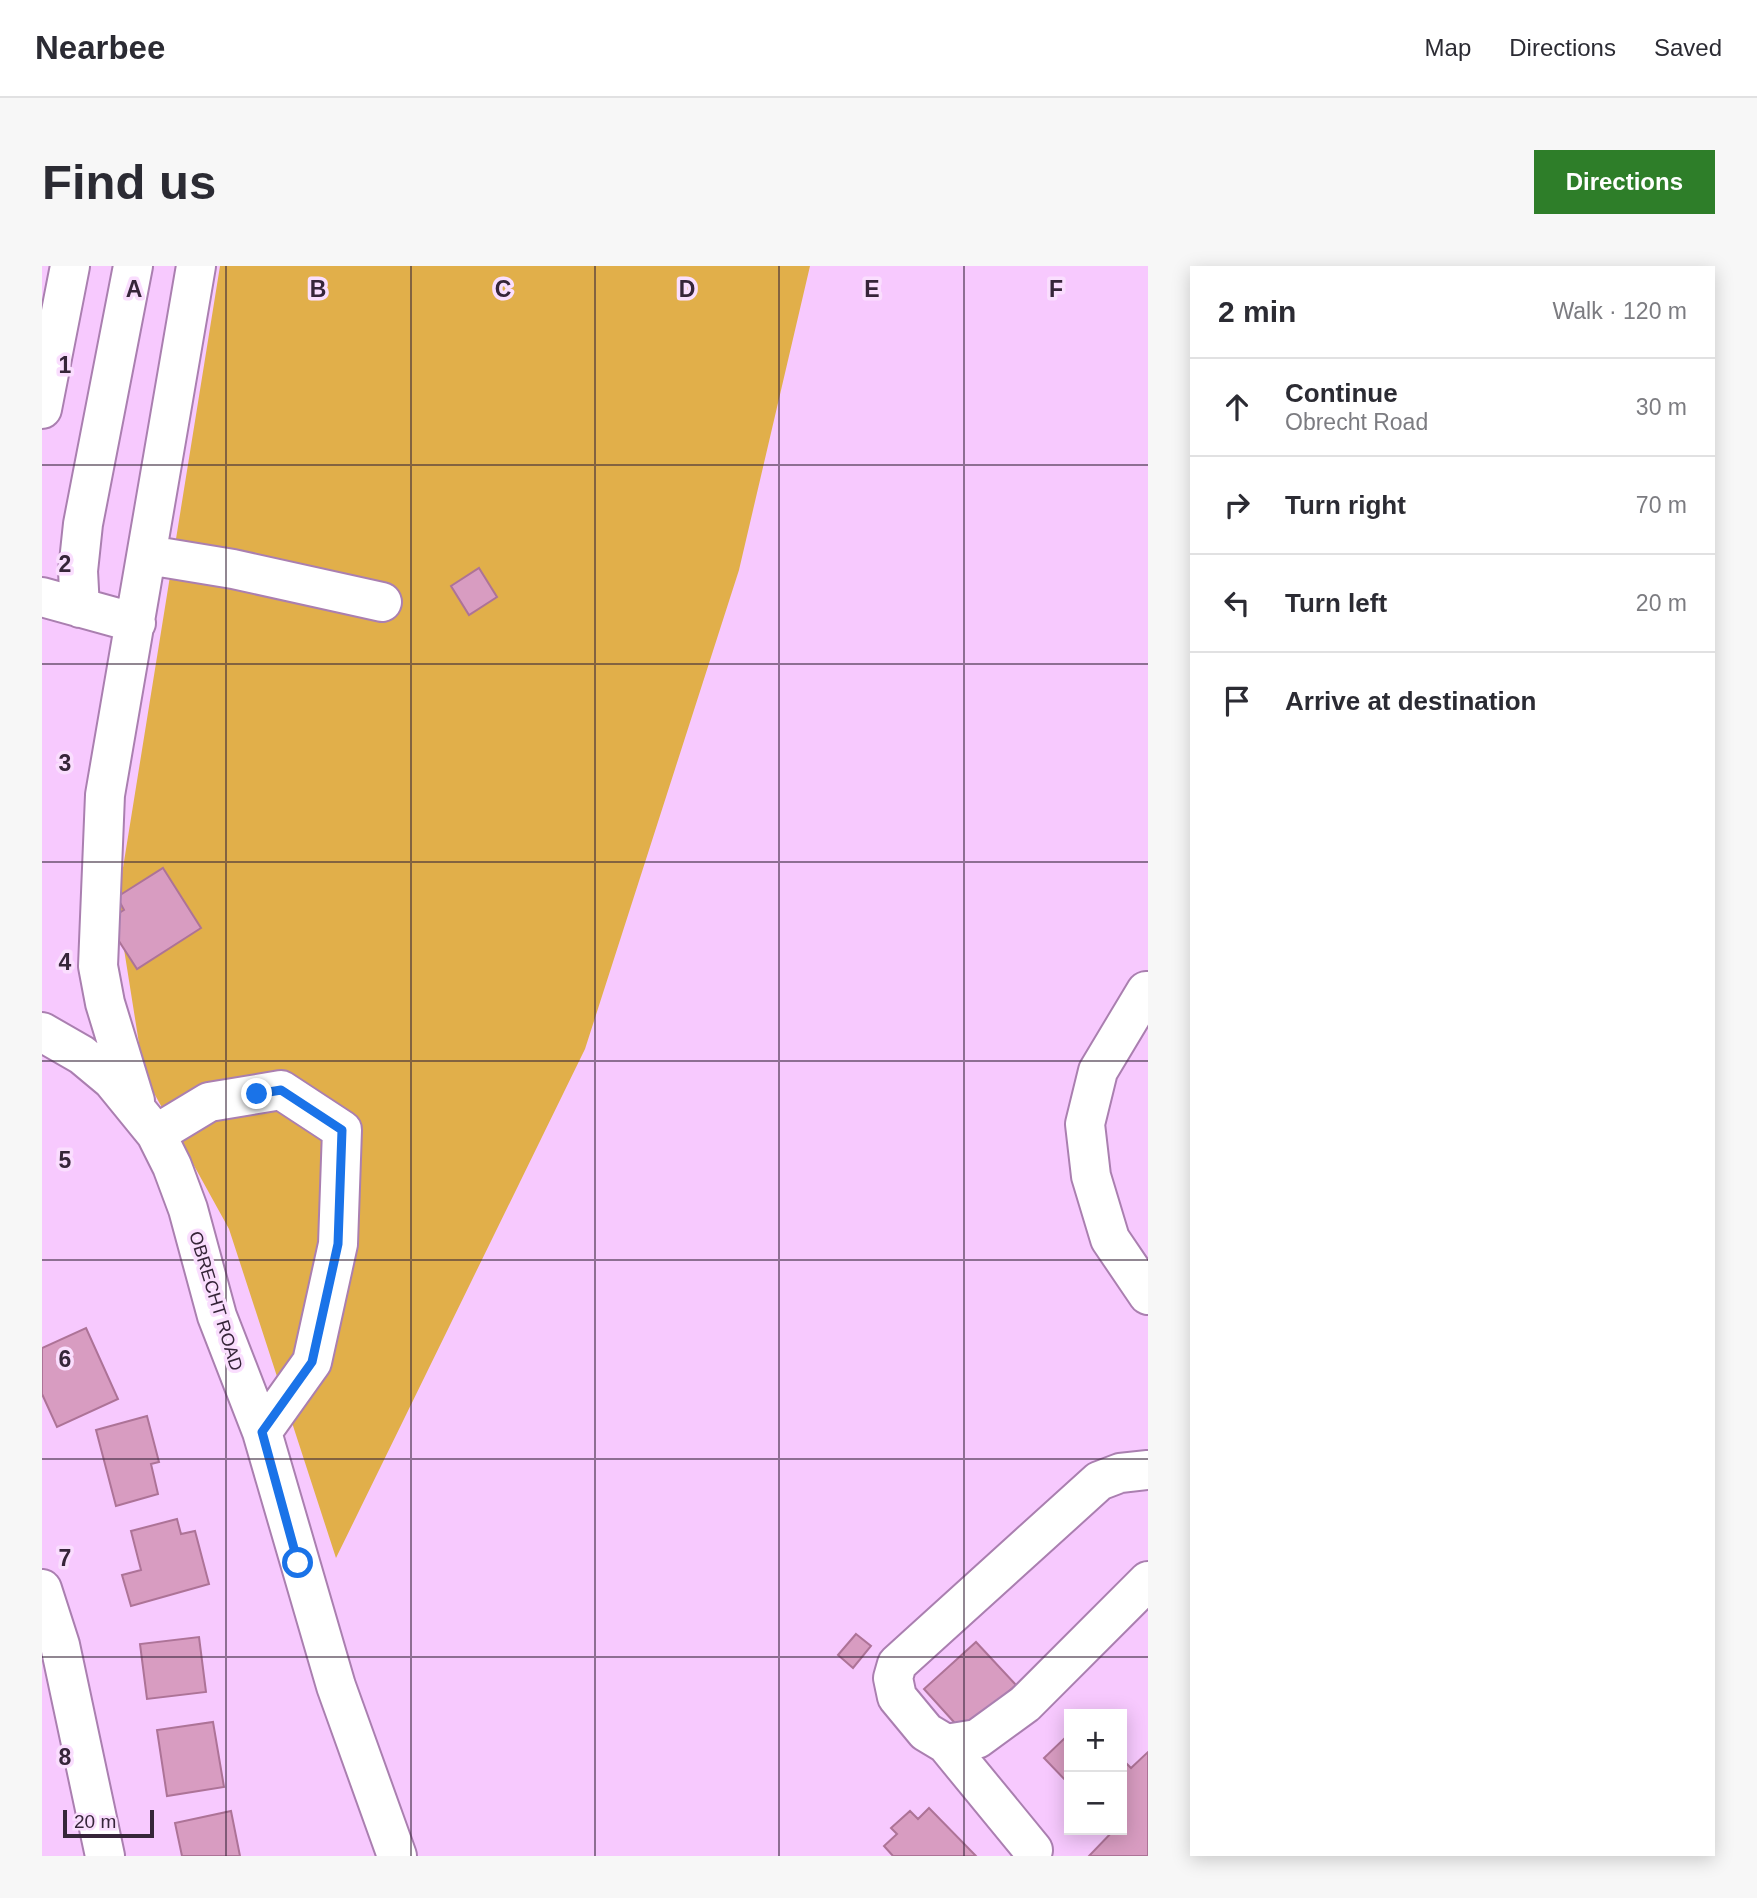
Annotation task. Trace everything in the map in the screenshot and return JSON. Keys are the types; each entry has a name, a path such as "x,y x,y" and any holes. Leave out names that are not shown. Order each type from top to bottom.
{"street":[{"path":"42,409 70,266"},
{"path":"80,608 78,571 83,524 133,266"},
{"path":"196,266 105,795 98,966 105,1003 146,1120 209,1102 281,1090 342,1130 338,1244 312,1362 262,1432"},
{"path":"148,555 233,569 382,602"},
{"path":"42,597 136,623"},
{"path":"1146,991 1098,1071 1085,1124 1091,1176 1110,1239 1148,1296"},
{"name":"OBRECHT ROAD","path":"42,1032 82,1055 146,1120 188,1209 217,1316 262,1432 328,1662 397,1856"},
{"path":"1033,1850 946,1744 926,1732 897,1697 893,1678 897,1664 1099,1481 1120,1473 1148,1470"},
{"path":"946,1744 977,1739 1025,1704 1148,1581"},
{"path":"42,1589 60,1645 105,1856"}],"shaded area":[{"path":"220,266 810,266 739,570 585,1049 336,1558 229,1229 144,1075 117,905"}],"building":[{"path":"479,568 497,597 469,615 451,586"},
{"path":"163,868 201,928 137,969 106,921 124,910 117,897"},
{"path":"86,1328 118,1399 57,1427 42,1394 42,1348"},
{"path":"147,1416 159,1462 151,1464 158,1494 116,1506 96,1430"},
{"path":"177,1519 181,1534 195,1531 209,1584 131,1606 122,1575 141,1570 131,1531"},
{"path":"856,1634 871,1646 853,1668 838,1655"},
{"path":"199,1637 206,1692 147,1699 140,1644"},
{"path":"976,1642 1016,1685 963,1732 924,1689"},
{"path":"213,1722 224,1787 167,1796 157,1730"},
{"path":"1064,1739 1064,1779 1044,1758"},
{"path":"1148,1752 1148,1856 1089,1856 1109,1835 1127,1835 1127,1764 1131,1768"},
{"path":"929,1808 976,1856 893,1856 884,1846 897,1834 891,1828 910,1811 918,1819"},
{"path":"231,1811 240,1856 182,1856 175,1823"}],"route":[{"path":"257,1094 281,1090 342,1130 338,1244 312,1362 262,1432 298,1563"}]}
